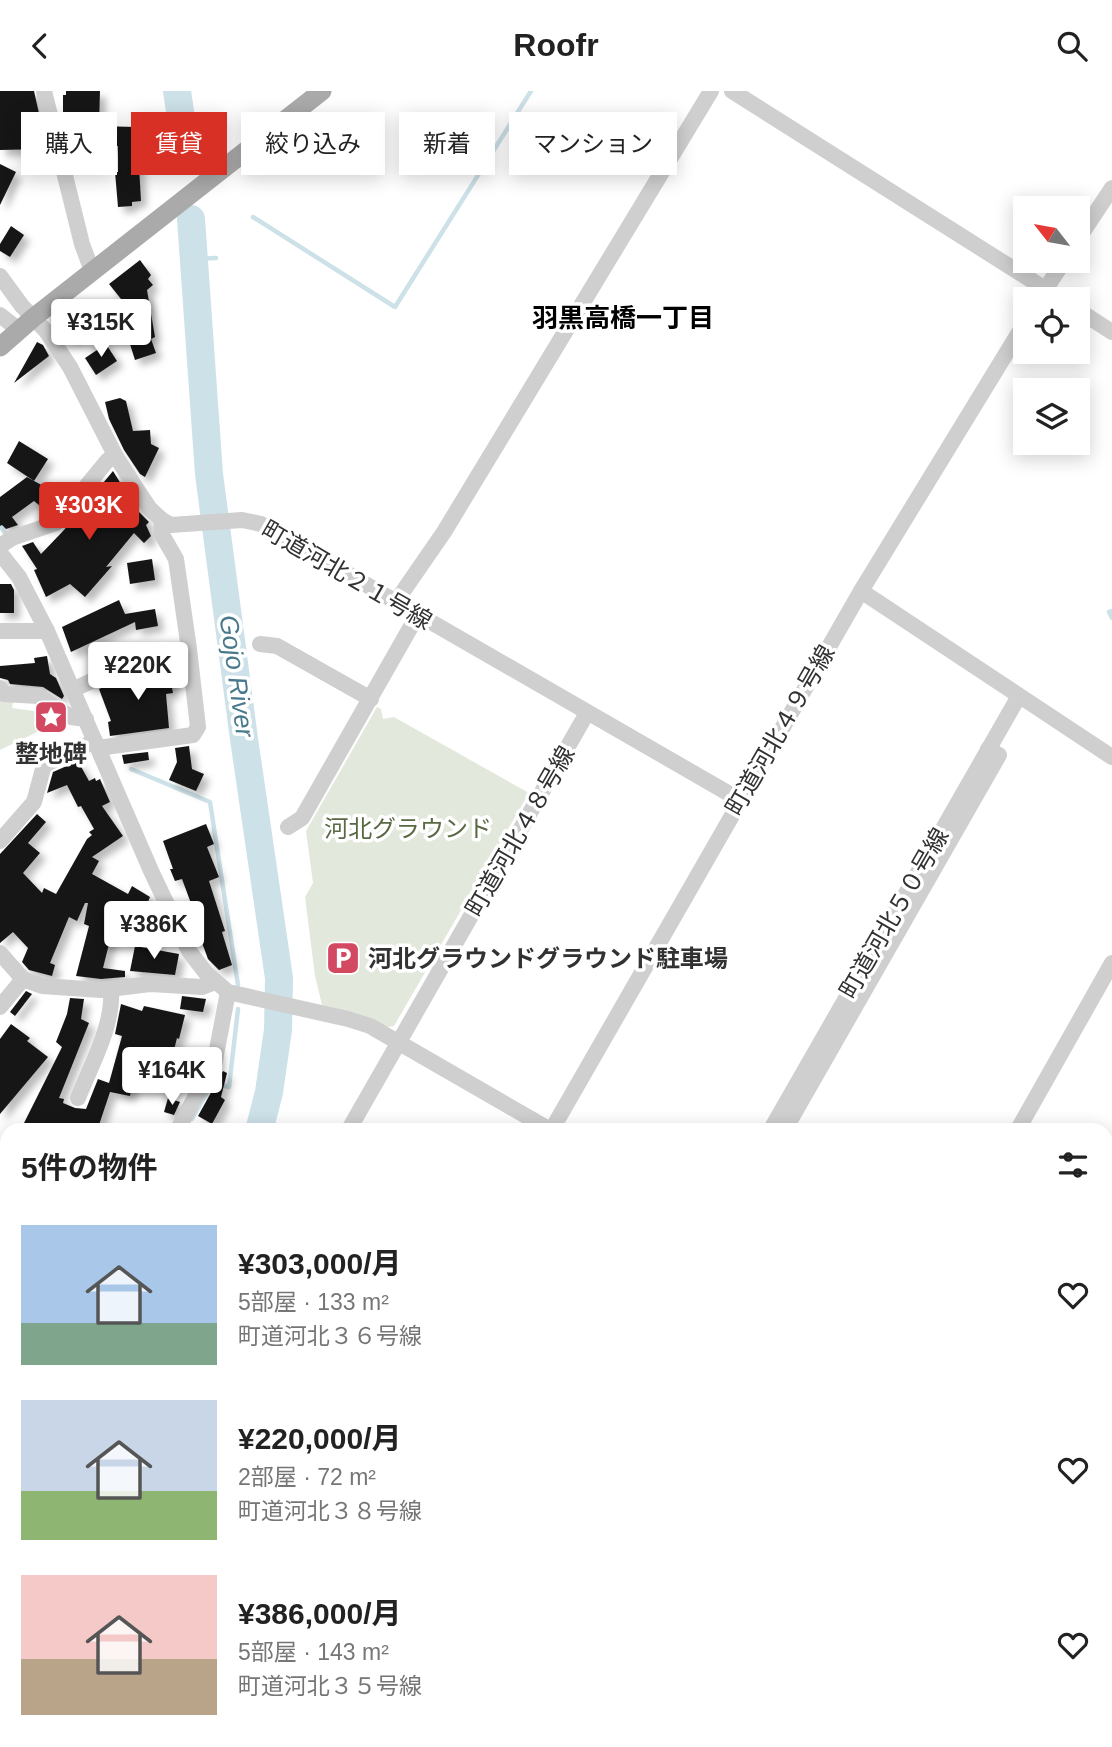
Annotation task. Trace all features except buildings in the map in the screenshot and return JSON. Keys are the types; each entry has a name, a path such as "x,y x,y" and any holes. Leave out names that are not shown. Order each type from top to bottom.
{"main road":[{"path":"0,347 92,271 322,91"}],"street":[{"path":"44,91 82,244 92,271"},
{"path":"395,603 444,531 711,91"},
{"path":"732,91 1031,287"},
{"path":"1090,221 1112,188"},
{"path":"0,276 26,324"},
{"path":"0,315 46,331 70,367 115,455 150,509 162,520 161,533 176,559 198,727 192,735 97,745 44,765 34,802 0,841"},
{"path":"1090,318 1112,332"},
{"name":"町道河北４９号線","path":"555,1123 861,591 1013,342"},
{"path":"0,546 12,538 56,523 107,461 115,455"},
{"name":"町道河北２１号線","path":"162,520 171,525 242,520 261,524 740,800"},
{"path":"0,553 19,577 47,631 189,951 221,987 215,1060 181,1123"},
{"path":"861,591 1112,757"},
{"path":"288,827 302,818 417,615"},
{"path":"0,631 47,631"},
{"path":"260,644 277,646 371,699"},
{"path":"74,689 136,661 182,654 189,649"},
{"path":"1,692 38,696 71,717 86,719"},
{"name":"町道河北５０号線","path":"775,1123 1019,696"},
{"name":"町道河北４８号線","path":"353,1123 587,713"},
{"path":"789,1123 999,755 988,749"},
{"path":"0,953 23,979 42,986 101,990 150,984 221,987 249,997 361,1023 539,1123"},
{"path":"1022,1123 1110,972"},
{"path":"0,1007 23,979"},
{"path":"78,1098 105,1028 112,1002 111,989"}],"green space":[{"path":"14,698 12,708 34,711 56,723 0,750 0,700"},
{"name":"河北グラウンド","path":"377,707 381,709 383,719 394,717 529,793 394,1026 388,1027 363,1016 322,1005 315,976 305,897 313,883 306,831"}],"waterway":[{"name":"Gojo River","path":"177,91 180,112"},
{"path":"253,217 395,307 531,91"},
{"name":"Gojo River","path":"191,219 209,474 279,978 278,1030 269,1092 261,1123"},
{"path":"194,259 216,258"},
{"path":"0,526 6,534"},
{"path":"1112,611 1109,612 1112,618"},
{"path":"131,769 210,802 238,985"},
{"path":"192,1119 212,1083 229,1087 238,1009"}],"place":[{"name":"整地碑","path":"51,717"},
{"name":"河北グラウンドグラウンド駐車場","path":"343,958"}],"district":[{"name":"羽黒高橋一丁目","path":"623,318"}]}
